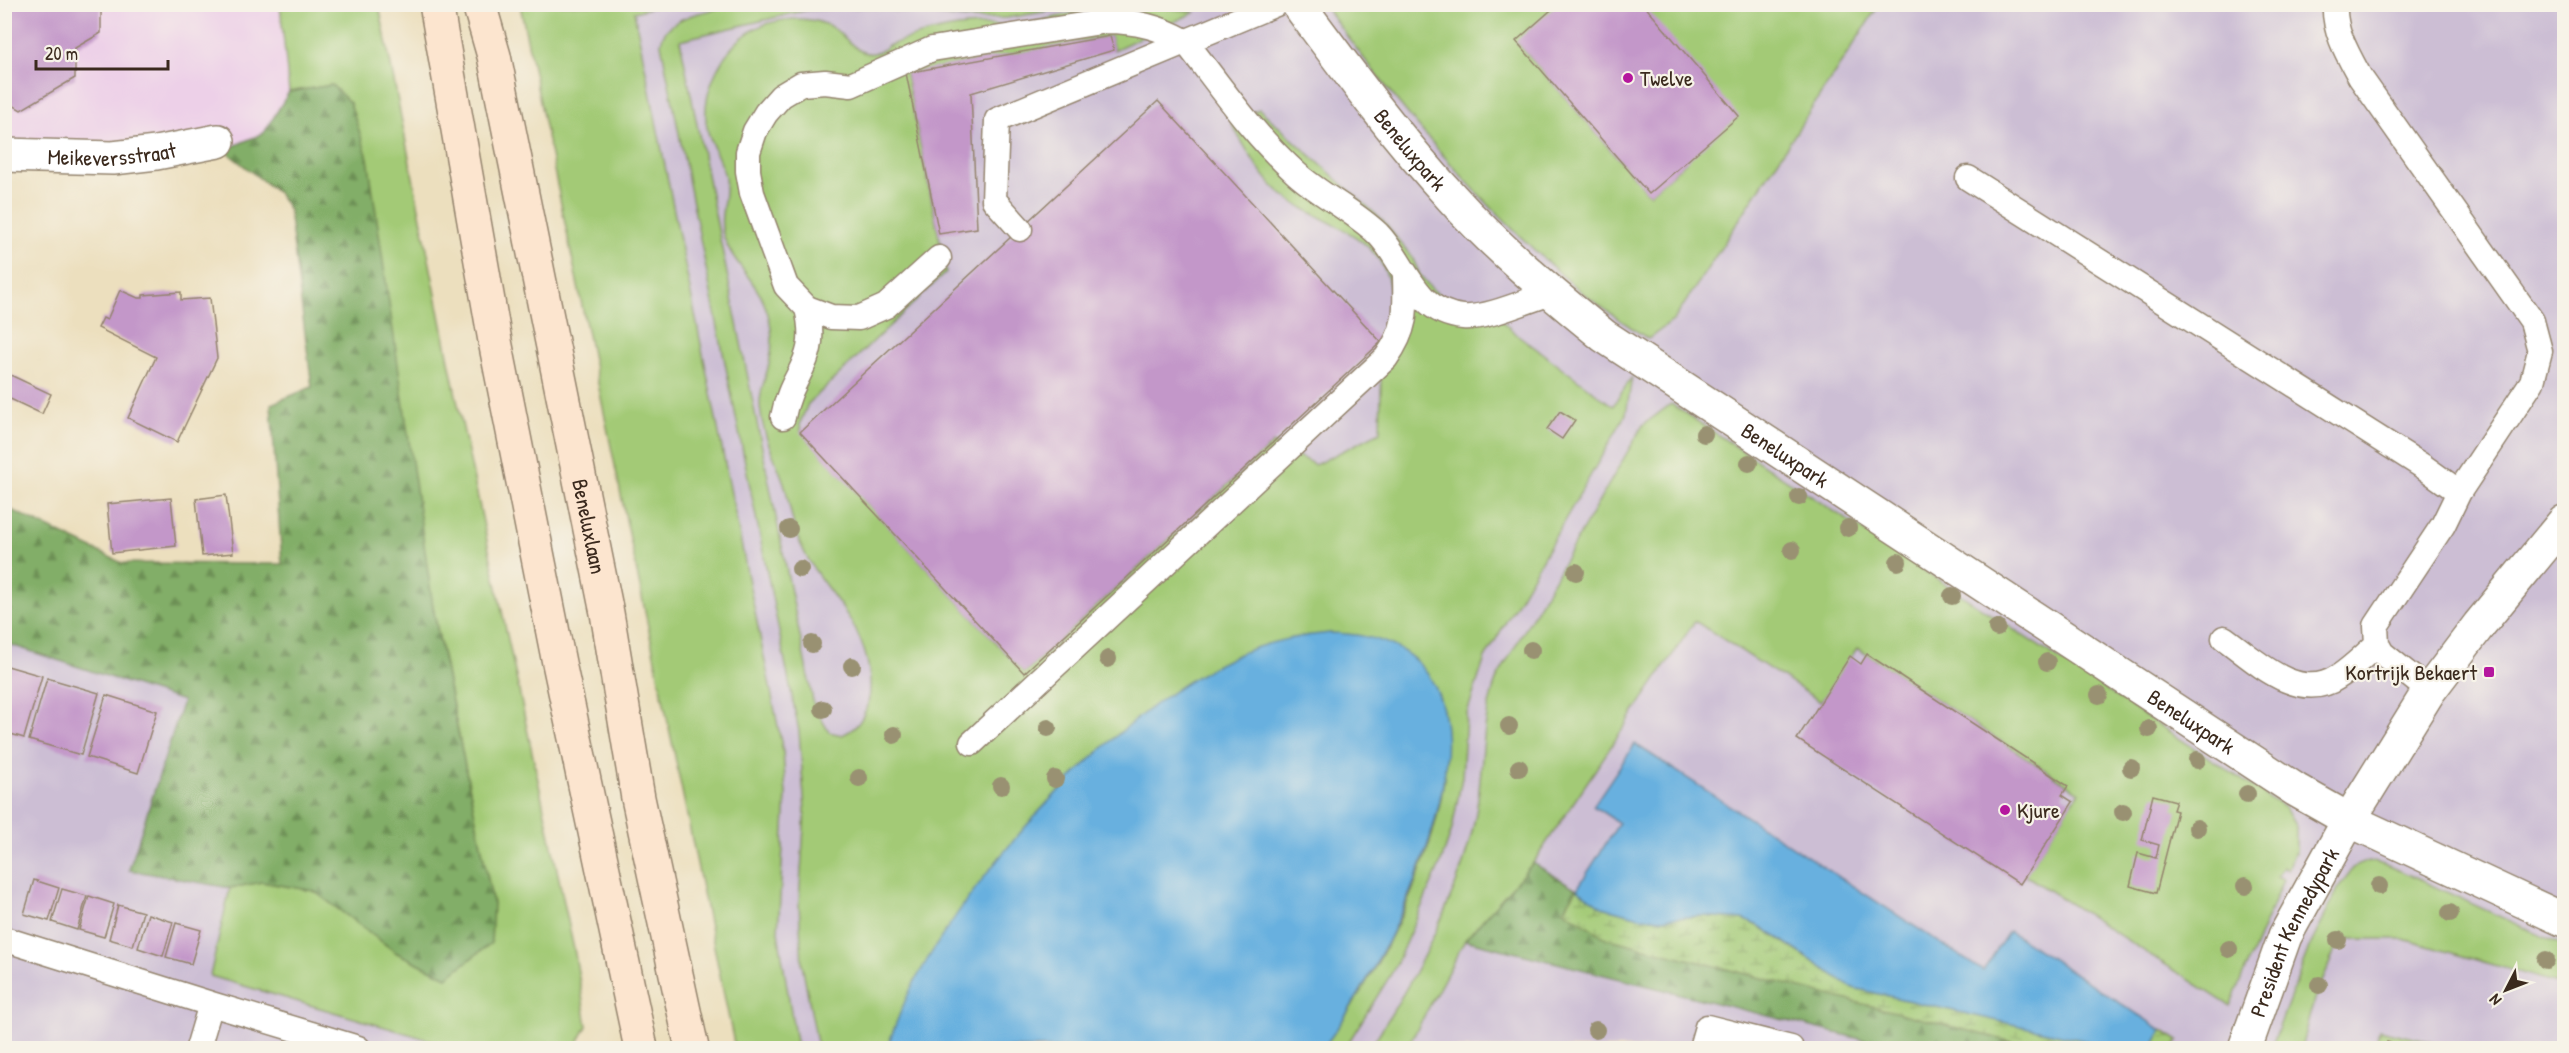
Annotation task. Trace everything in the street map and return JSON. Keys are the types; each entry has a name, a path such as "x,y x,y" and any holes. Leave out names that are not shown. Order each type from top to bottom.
{"main road":[{"path":"436,4 504,387 561,674 640,1048"},
{"name":"Beneluxlaan","path":"479,4 494,56 608,613 638,798 692,1048"}],"street":[{"name":"Beneluxpark","path":"1298,4 1407,147 1453,199 1551,293 1604,336 2296,790 2349,820"},
{"name":"Meikeversstraat","path":"4,155 113,158 156,153 218,141"},
{"name":"President Kennedypark","path":"2245,1048 2285,936 2349,820 2429,691 2479,625 2565,522"},
{"path":"2349,820 2565,920"}],"lane":[{"path":"485,4 494,56"},
{"path":"1020,229 994,200 997,120 1276,4"},
{"path":"2336,4 2335,13 2343,46 2360,76 2532,321 2540,351 2532,382 2459,492 2443,525 2376,627 2377,644 2388,660 2429,691"},
{"path":"939,258 886,306 859,318 831,317 807,308 786,286 752,192 748,171 748,152 755,131 781,96 801,84 825,82 851,85 932,49 1107,21 1145,24 1185,41 1268,146 1297,174 1378,235 1420,296 1441,310 1463,317 1486,314 1551,293"},
{"path":"1968,178 2424,467 2459,492"},
{"path":"972,743 1386,358 1399,341 1406,319 1405,276"},
{"path":"783,417 787,394 802,373 810,350 812,330 807,308"},
{"path":"2224,638 2282,679 2306,687 2337,678 2377,644"},
{"path":"4,939 358,1048"},
{"path":"198,1048 212,1004"},
{"path":"1701,1048 1707,1027 1791,1048"}],"shaded area":[{"path":"5,5 280,5 289,92 264,133 224,150 146,145 5,144"},
{"path":"558,5 2564,5 2564,1048 776,1048"},
{"path":"4,643 183,701 129,870 230,888 210,976 468,1048 5,1048"}],"green space":[{"path":"280,5 379,5 453,381 575,954 587,1026 575,1048 457,1048 210,976 230,888 262,882 314,891 397,953 493,904 332,85 289,92"},
{"path":"520,5 661,5 634,12 783,751 786,795 778,932 797,1048 735,1048"},
{"path":"736,5 1086,5 1006,18 970,19 865,7 807,10 680,40 814,706 829,732 842,735 852,730 862,719 870,693 867,660 854,626 817,573 800,543 784,483 766,436 760,401 771,356 770,325 760,294 731,252 723,234 725,178 708,132 706,119 709,91 720,64 728,52 748,33 768,23 792,19 816,21 836,30 860,50 872,53 927,33 974,25 1029,23 1106,8 1166,8 1195,12 1114,50 1110,36 906,74 946,272 808,404 800,423 801,432 1024,673 1273,443 1315,465 1380,432 1382,341 1390,297 1385,270 1375,254 1360,240 1289,200 1262,172 1231,123 1259,109 1382,220 1412,257 1420,275 1444,299 1461,305 1480,301 1514,332 1613,406 1632,377 1626,414 1485,658 1466,716 1462,777 1452,829 1440,865 1393,971 1345,1048 1323,1048 1346,1015 1392,936 1412,893 1428,848 1440,803 1446,760 1444,720 1429,676 1199,676 1156,705 1082,767 1013,842 958,913 914,982 887,1048 818,1048 802,964 799,902 805,811 799,731 661,44 664,34 680,20 691,15"},
{"path":"1324,5 1879,5 1674,320 1648,339 1578,289 1474,190 1411,118","holes":["1516,41 1686,162 1649,194"]},
{"path":"332,85 350,103 368,158 434,613 493,904 491,943 447,977 397,953 314,891 262,882 230,888 129,870 183,701 5,643 5,507 122,563 282,564 271,404 312,387 289,210 278,193 224,150 264,133 289,92"},
{"path":"1671,404 2285,808 2296,827 2296,853 2294,853 2288,870 2283,867 2277,877 2283,880 2230,1006 2025,875 2079,792 1857,648 1821,702 1695,621 1533,863 1465,940 1407,1048 1370,1048 1418,967 1447,907 1458,877 1475,818 1485,730 1497,678 1643,425"},
{"path":"2369,861 2392,867 2564,946 2564,985 2403,939 2339,939 2310,1013 2301,1048 2271,1048 2309,948 2340,885 2354,867"},
{"path":"1533,863 1577,889 1564,910 1606,938 2036,1048 1896,1048 1465,940"},
{"path":"1577,889 1602,907 1640,917 1661,919 1702,916 1743,919 1762,928 1853,988 2117,1048 2036,1048 1606,938 1564,910"},
{"path":"2162,1030 2179,1041 2174,1048 2152,1048"},
{"path":"2379,1030 2456,1048 2415,1048 2388,1042 2386,1048 2375,1048"}],"water":[{"path":"1330,633 1398,648 1435,687 1446,742 1438,808 1416,877 1386,945 1353,1004 1323,1048 887,1048 915,981 941,937 1010,844 1094,756 1139,717 1184,684 1229,659 1278,641"},
{"path":"1635,744 1983,971 2009,931 2162,1030 2152,1048 2117,1048 1853,988 1763,928 1743,919 1702,916 1661,919 1640,917 1602,907 1577,889 1619,823 1593,806"}],"building":[{"path":"4,4 101,4 101,33 75,48 75,78 21,110 4,100"},
{"name":"Twelve","path":"1558,4 1643,4 1739,116 1649,194 1516,41"},
{"path":"1110,36 1114,50 971,93 977,228 939,234 906,73"},
{"path":"1158,101 1381,342 1024,673 800,432"},
{"path":"120,290 138,298 143,298 143,295 181,292 181,300 210,298 217,358 177,442 128,418 156,357 98,328 103,318 107,320"},
{"path":"4,372 51,394 42,414 4,396"},
{"path":"1560,411 1575,420 1562,439 1547,429"},
{"path":"226,495 233,553 202,556 196,499"},
{"path":"171,498 176,546 112,553 107,504"},
{"path":"1867,654 2068,786 2062,795 2073,802 2020,884 1797,739 1850,656 1861,664"},
{"path":"4,665 42,676 24,738 4,732"},
{"path":"47,678 99,693 81,755 29,740"},
{"path":"106,695 157,711 138,773 87,757"},
{"path":"2153,795 2176,801 2173,810 2177,811 2156,893 2130,886 2138,853 2156,858 2159,845 2142,840"},
{"path":"34,880 59,888 49,921 24,914"},
{"path":"62,889 87,896 77,930 52,922"},
{"path":"89,896 114,904 104,937 79,930"},
{"path":"118,905 143,912 133,946 109,939"},
{"path":"148,914 173,922 163,956 138,948"},
{"path":"176,923 201,930 191,964 166,957"},
{"path":"2387,1042 2411,1048 2386,1048"}],"place":[{"name":"Twelve","path":"1628,78"},
{"name":"Kortrijk Bekaert","path":"2489,672"},
{"name":"Kjure","path":"2005,810"}]}
